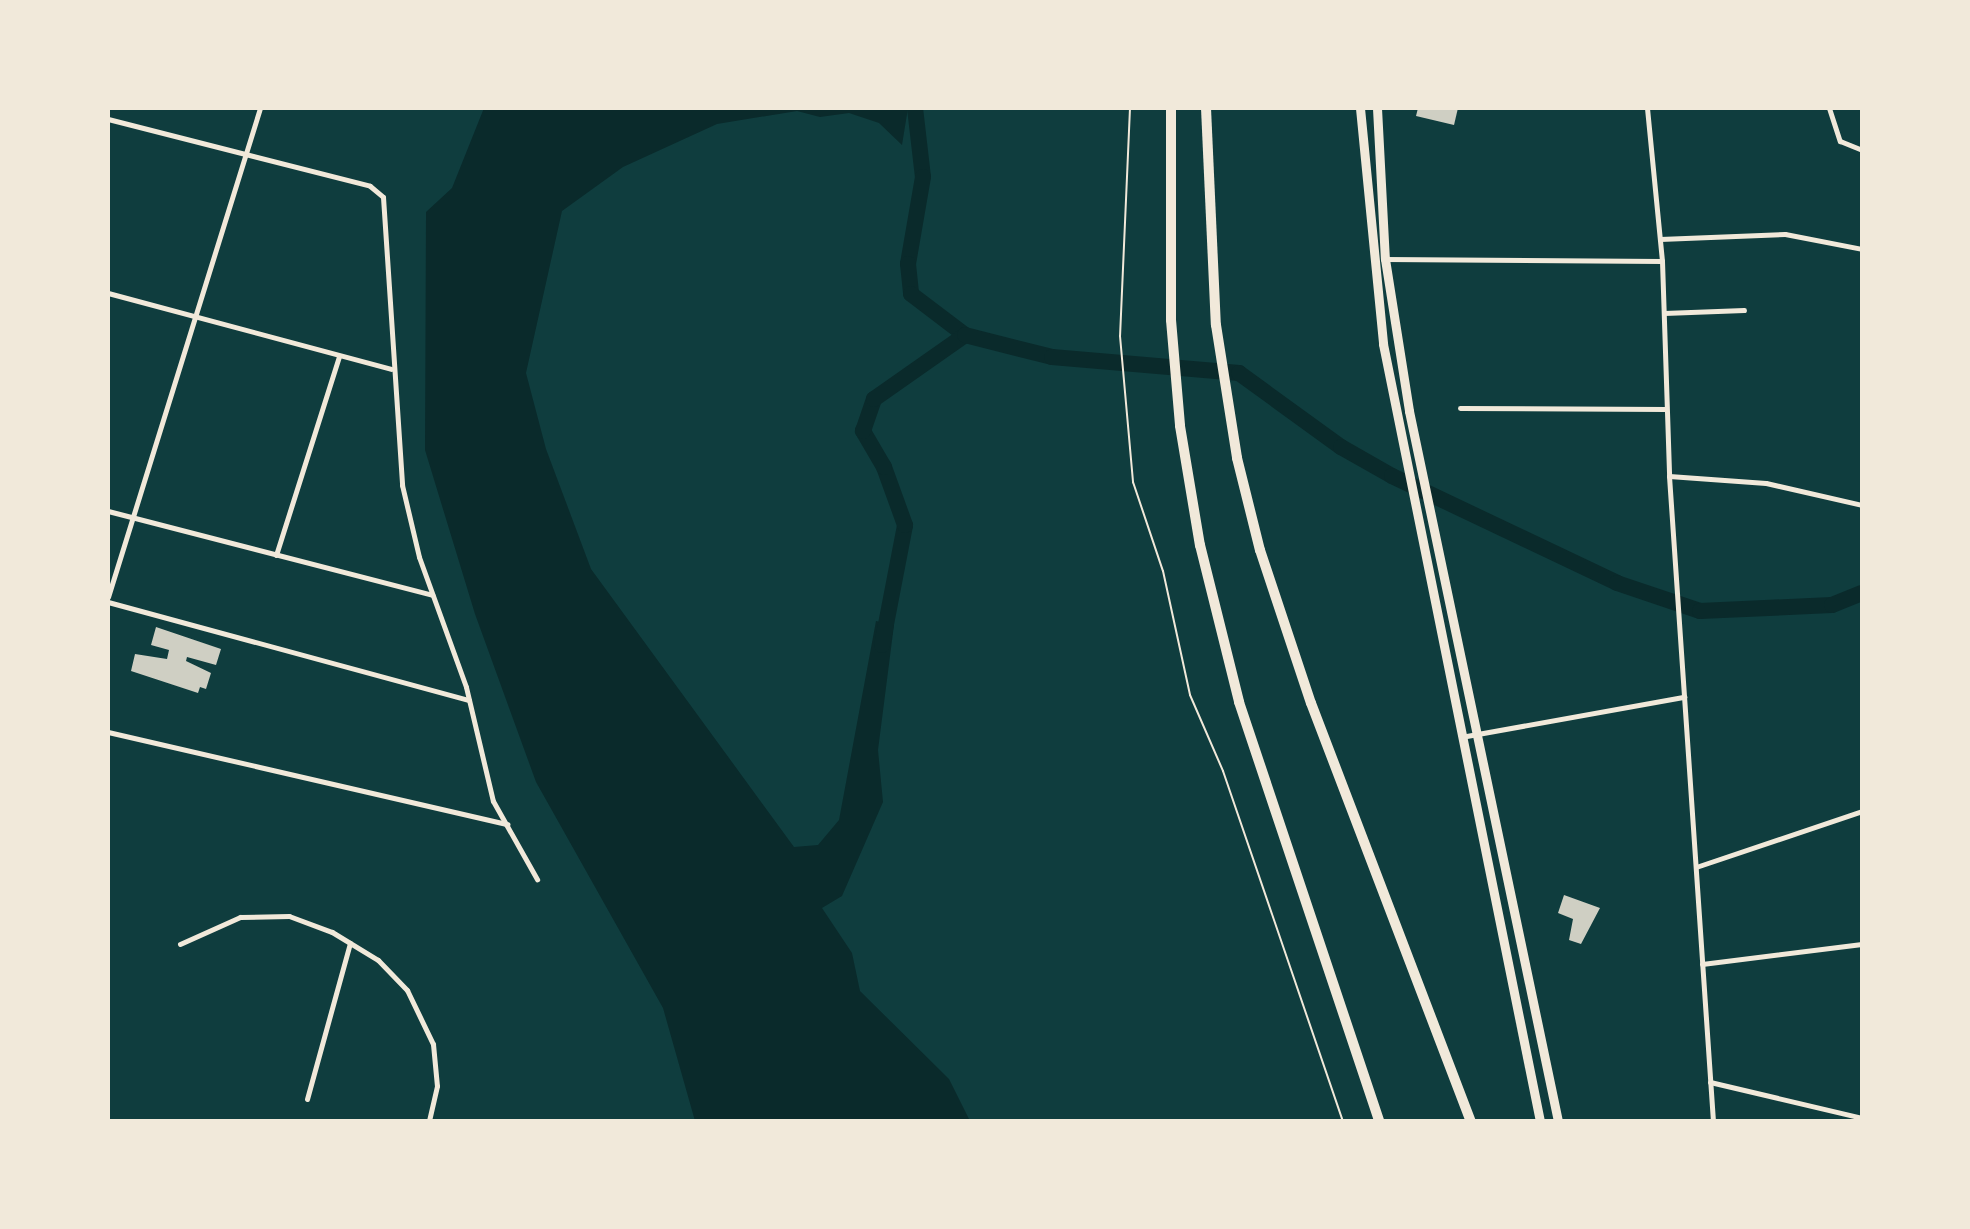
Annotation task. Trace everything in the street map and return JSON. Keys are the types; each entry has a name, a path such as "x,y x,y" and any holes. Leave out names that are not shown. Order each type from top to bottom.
{"highway":[{"path":"1171,108 1171,320 1180,426 1200,545 1239,702 1379,1121"},
{"path":"1206,108 1216,325 1231,426 1277,604 1471,1121"}],"main road":[{"path":"1360,108 1372,270 1461,737 1540,1121"},
{"path":"1377,108 1385,259 1422,474 1479,732 1558,1121"}],"street":[{"path":"260,108 131,517 108,600 469,700"},
{"path":"1647,108 1662,261 1669,476 1713,1121"},
{"path":"1829,108 1835,134 1862,150"},
{"path":"108,119 370,186 384,201 391,369 402,485 432,595 469,700 493,801 537,879"},
{"path":"1660,239 1785,234 1862,249"},
{"path":"1385,259 1662,261"},
{"path":"108,293 391,369"},
{"path":"1664,313 1744,310"},
{"path":"276,555 339,356"},
{"path":"1460,408 1666,409"},
{"path":"1669,476 1766,483 1862,505"},
{"path":"108,511 432,595"},
{"path":"1461,737 1684,697"},
{"path":"108,732 508,824"},
{"path":"1696,867 1862,811"},
{"path":"180,944 217,924 264,914 309,922 350,943 398,978 427,1028 437,1086 429,1121"},
{"path":"307,1099 350,943"},
{"path":"1702,964 1862,944"},
{"path":"1710,1082 1862,1118"}],"path":[{"path":"1130,108 1120,336 1121,385 1133,482 1163,571 1190,695 1223,771 1343,1121"}],"water":[{"path":"484,108 908,108 902,145 879,123 849,113 820,117 797,111 717,124 623,167 562,211 526,373 546,449 591,569 794,847 818,845 839,820 876,621 894,625 878,750 883,802 842,896 822,908 852,953 860,991 949,1079 970,1121 695,1121 663,1008 536,782 475,614 425,450 426,212 452,188"}],"building":[{"path":"1418,108 1458,108 1454,125 1416,116"},
{"path":"156,627 221,649 216,665 187,657 186,661 211,673 206,689 200,687 198,693 131,671 135,654 167,659 169,650 151,645"},
{"path":"1564,895 1600,908 1581,944 1569,940 1573,919 1558,913"}],"waterway":[{"path":"915,108 923,177 908,264 911,294 965,335"},
{"path":"882,645 905,525 884,467 863,431 874,399 965,335 1052,357 1239,373 1341,447 1392,476 1617,583 1700,611 1832,605 1862,593"}]}
